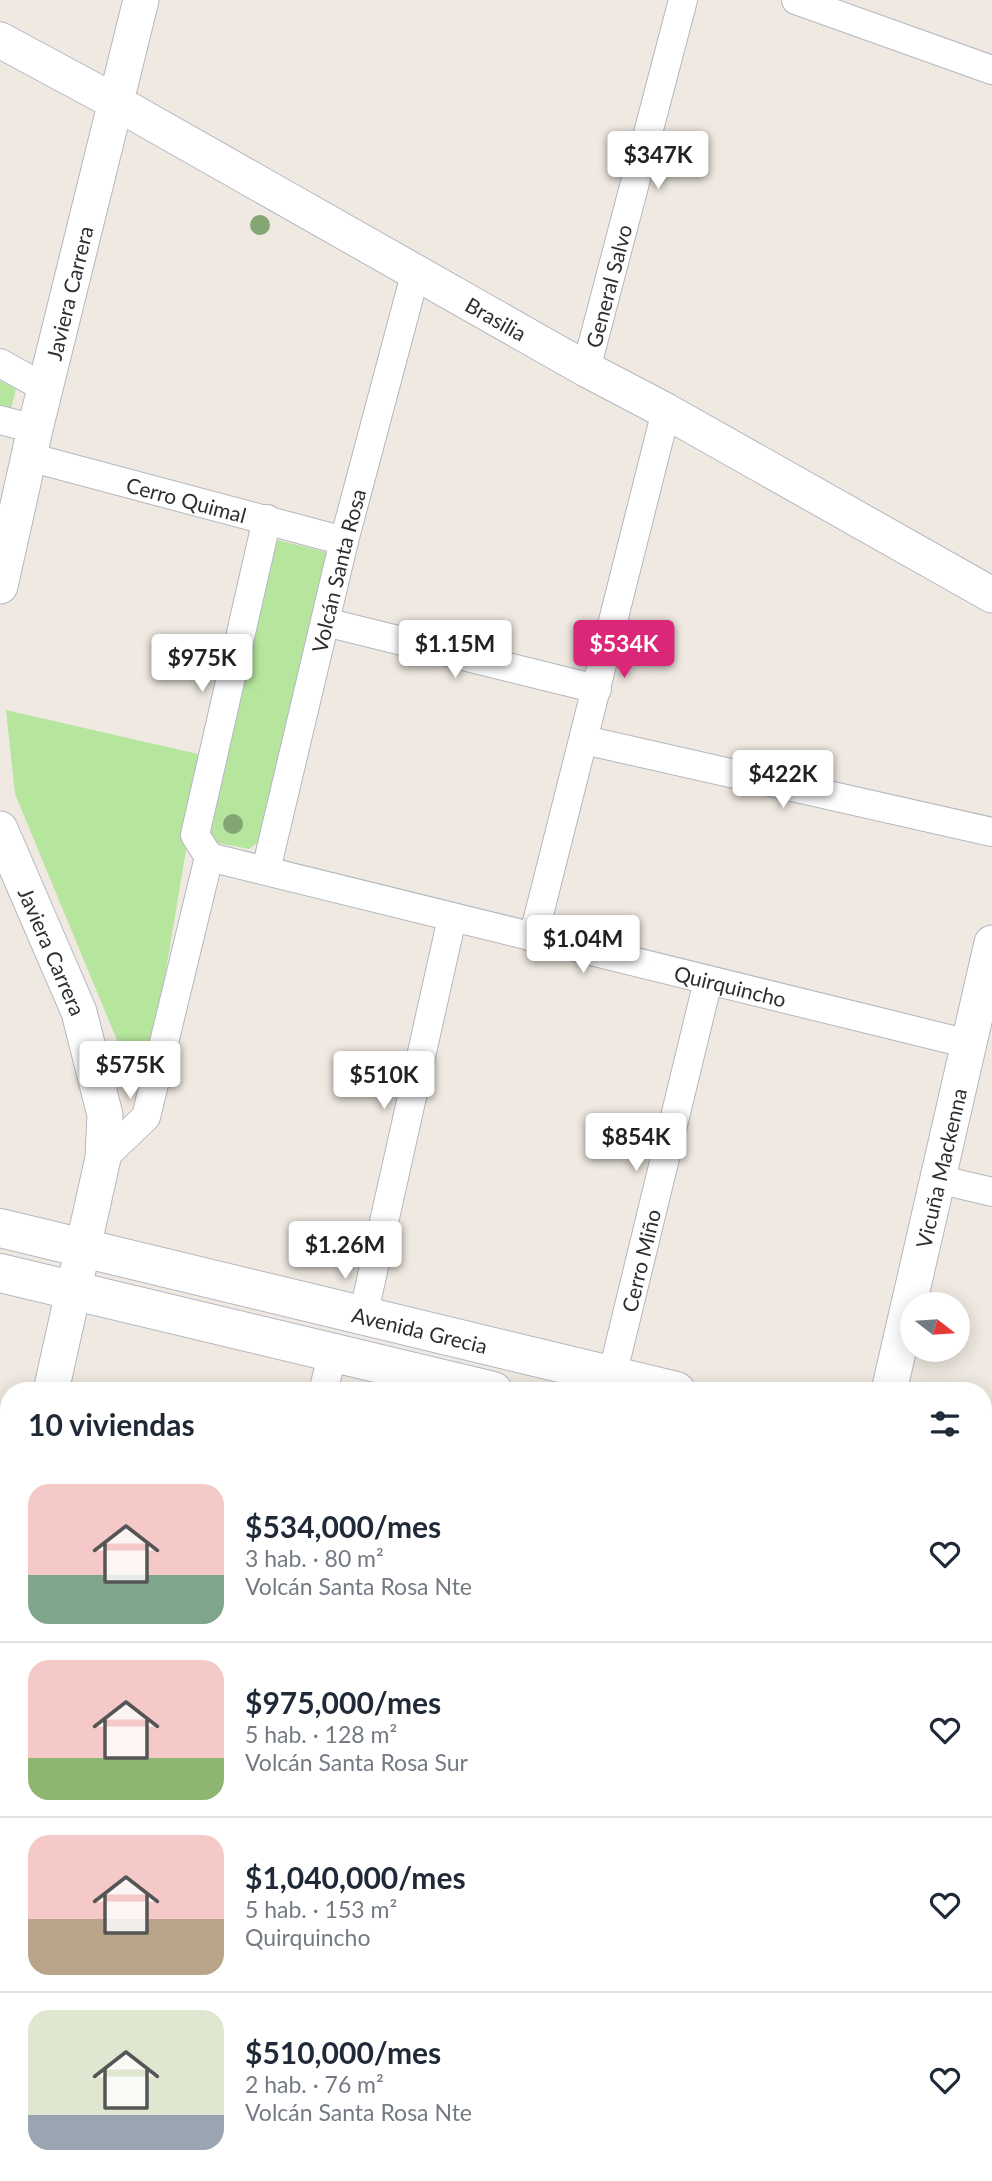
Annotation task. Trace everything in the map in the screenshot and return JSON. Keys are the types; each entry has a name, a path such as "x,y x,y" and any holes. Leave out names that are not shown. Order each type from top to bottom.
{"main road":[{"name":"Avenida Grecia","path":"0,1228 638,1382"},
{"name":"Avenida Grecia","path":"0,1273 455,1382"}],"street":[{"name":"Javiera Carrera","path":"0,586 32,443 141,0"},
{"name":"General Salvo","path":"586,369 683,0"},
{"path":"796,0 992,70"},
{"name":"Brasilia","path":"0,40 117,103 992,596"},
{"name":"Volcán Santa Rosa","path":"266,870 344,541 416,271"},
{"path":"0,363 46,388"},
{"path":"534,938 666,411"},
{"name":"Cerro Quimal","path":"0,420 32,443 344,541"},
{"path":"103,1158 146,1117 209,857 195,835 267,519"},
{"path":"325,622 597,690"},
{"path":"584,740 992,832"},
{"name":"Javiera Carrera","path":"0,829 79,1012 105,1115 103,1158 53,1382"},
{"name":"Quirquincho","path":"209,857 969,1044"},
{"path":"362,1316 453,918"},
{"name":"Vicuña Mackenna","path":"891,1382 969,1044 988,978 992,943"},
{"name":"Cerro Miño","path":"612,1376 708,981"},
{"path":"937,1179 992,1192"},
{"path":"325,1382 333,1353"}],"green space":[{"path":"0,381 16,389 11,409 0,406"},
{"path":"269,538 330,553 260,841 249,849 213,842 207,821"},
{"path":"6,710 202,755 146,1089 112,1080 119,1045 15,794"}]}
